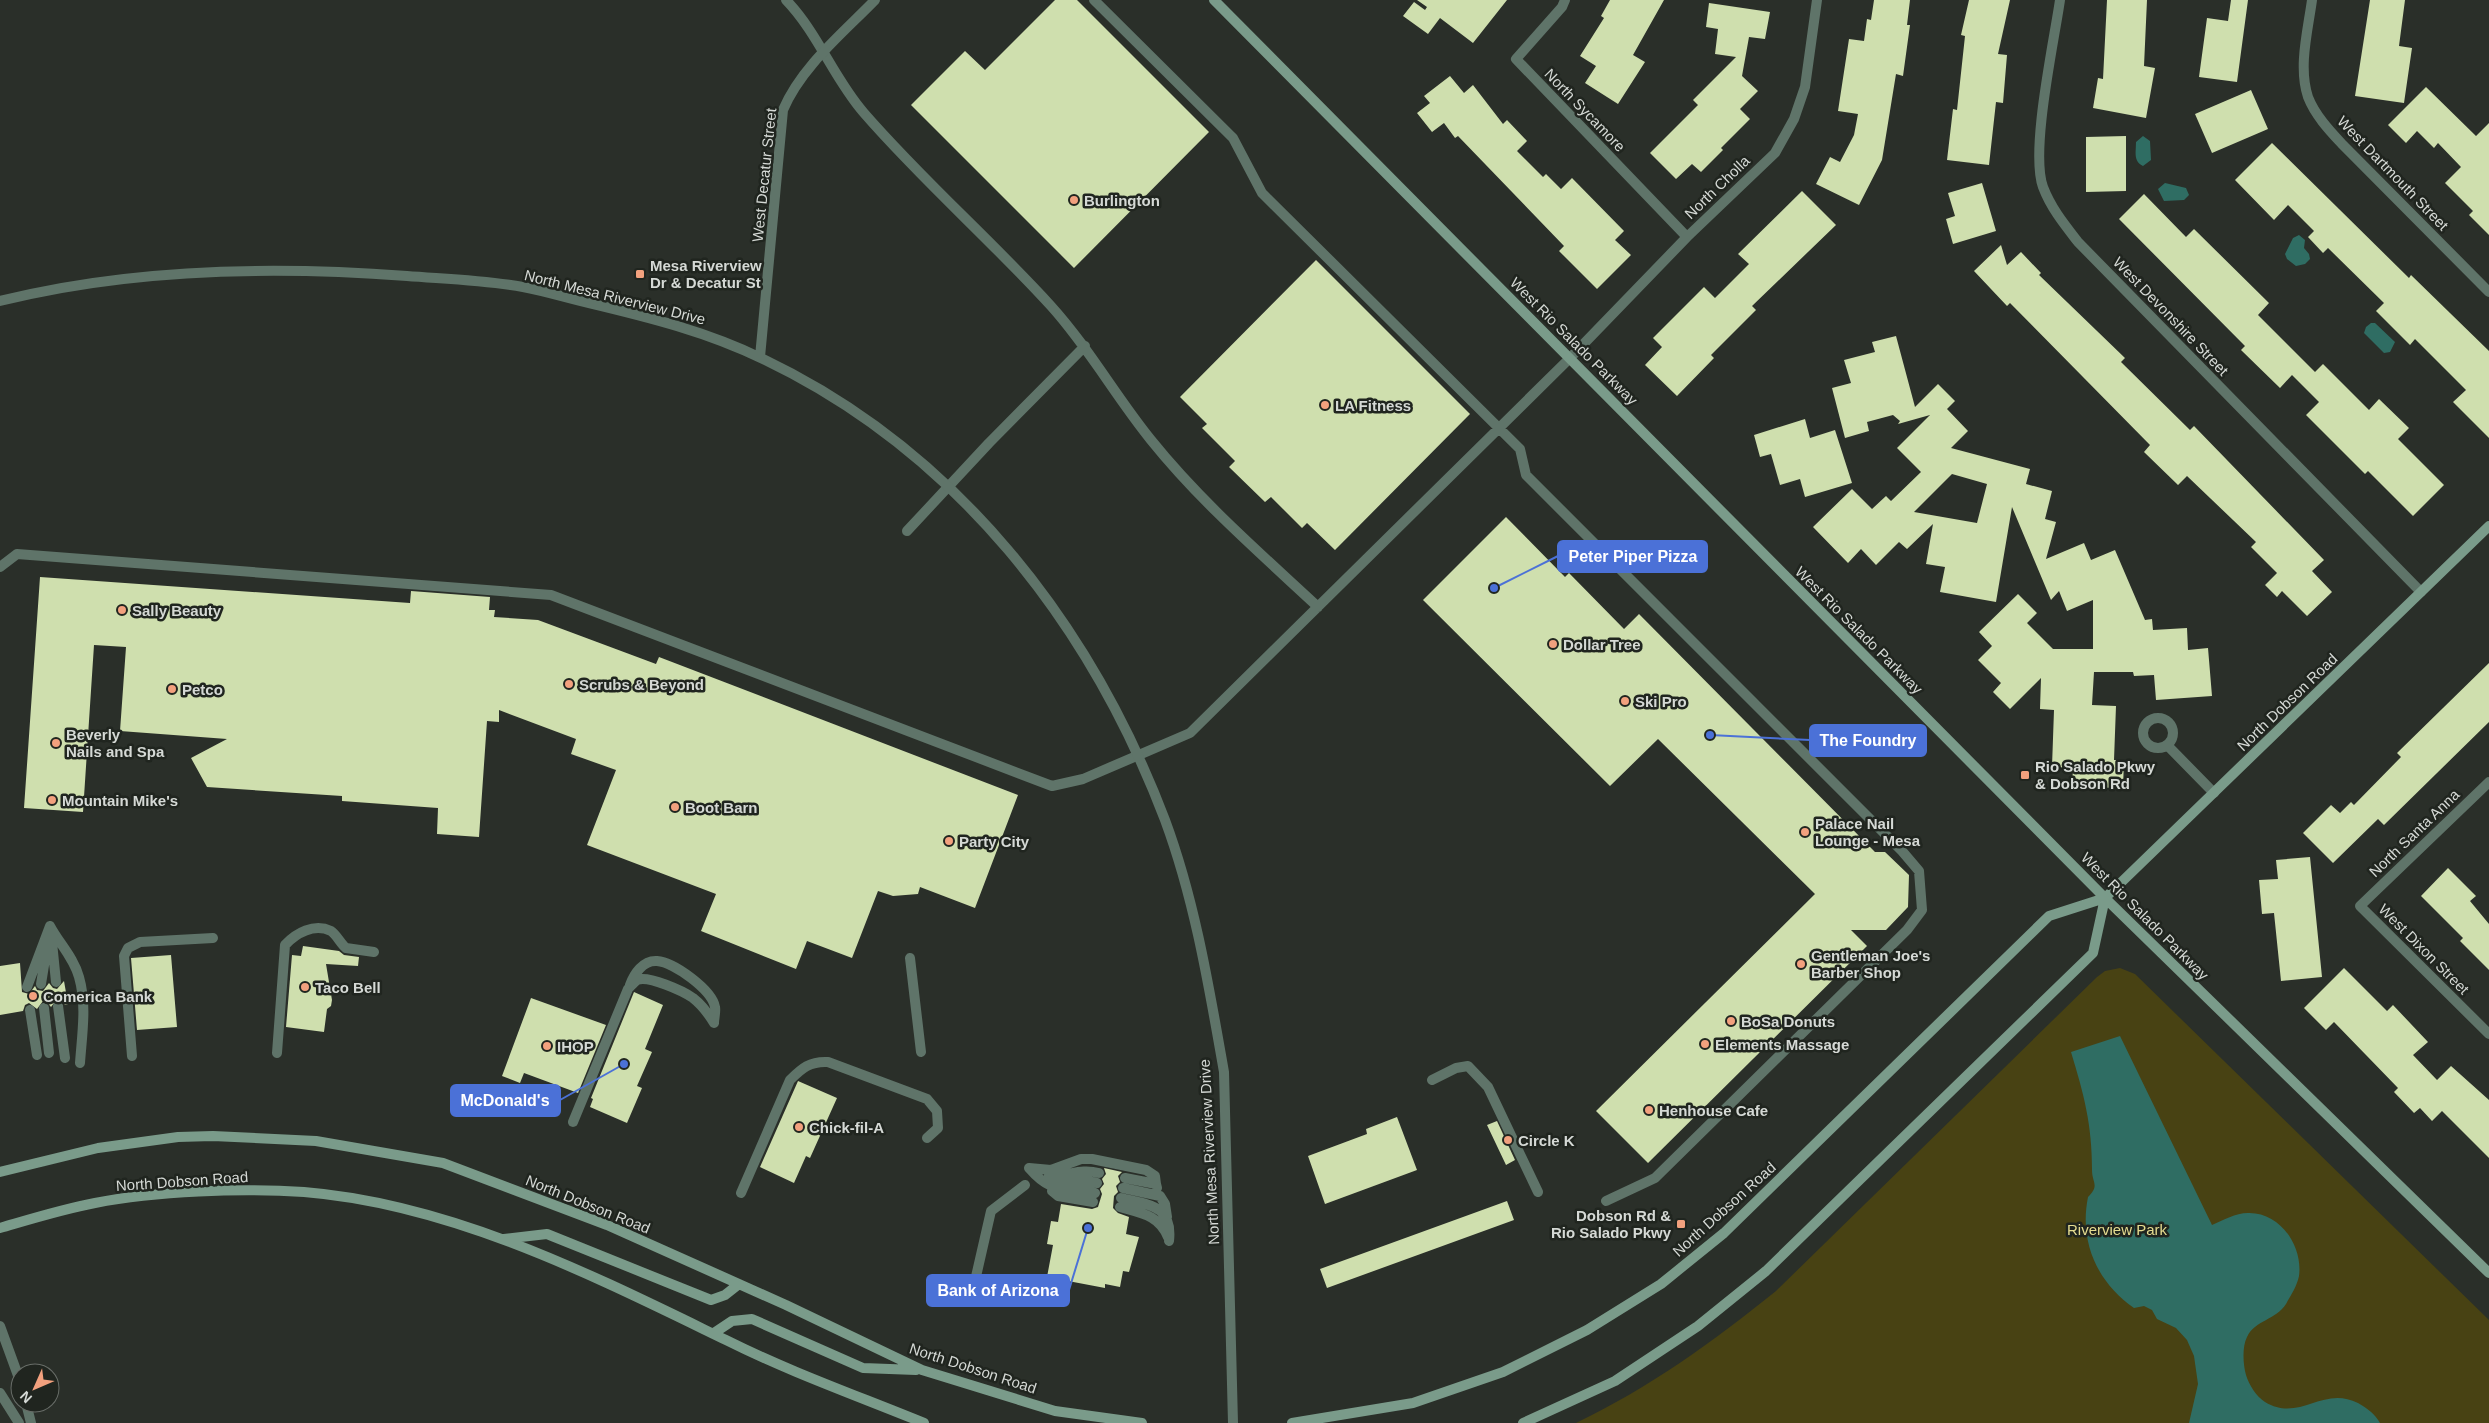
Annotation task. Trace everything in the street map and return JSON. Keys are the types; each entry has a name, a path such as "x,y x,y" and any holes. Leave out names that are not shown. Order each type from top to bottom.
{"main road":[{"name":"West Rio Salado Parkway","path":"1214,0 2105,898 2489,1274"},
{"name":"North Dobson Road","path":"1292,1423 1413,1403 1503,1372 1587,1330 1661,1284 1731,1227 2049,916 2105,898 2489,526"},
{"path":"1523,1423 1615,1381 1698,1326 1766,1271 2093,953 2105,898"},
{"name":"North Dobson Road","path":"0,1172 98,1148 178,1137 247,1137 316,1141 443,1163 607,1225 739,1284 922,1370 1055,1411 1142,1423"},
{"name":"North Dobson Road","path":"0,1228 94,1203 180,1193 305,1192 362,1201 424,1215 504,1240 714,1333 761,1356 924,1423"},
{"path":"504,1240 547,1234 711,1300 725,1295 739,1284"},
{"path":"714,1333 732,1322 752,1320 863,1368 922,1370"}],"street":[{"path":"786,0 799,14 823,54 861,110 887,140 1051,305 1085,346 1129,412 1153,442 1233,526 1318,608"},
{"name":"West Decatur Street","path":"760,357 784,110 796,86 823,54 875,0"},
{"path":"1094,0 1233,138 1262,193 1520,449 1526,474 1902,850 1919,871 1922,890 1922,910 1907,930 1662,1171 1654,1178 1606,1201"},
{"name":"North Sycamore","path":"1565,0 1562,7 1516,59 1687,237"},
{"name":"North Cholla","path":"0,567 17,554 551,595 1052,786 1083,779 1190,733 1570,358 1687,237 1775,153 1794,119 1805,87 1817,0"},
{"name":"West Devonshire Street","path":"2060,0 2038,153 2042,185 2054,212 2078,242 2421,592"},
{"name":"West Dartmouth Street","path":"2312,0 2304,72 2308,96 2320,120 2489,292"},
{"name":"North Mesa Riverview Drive","path":"0,301 83,284 211,272 368,273 522,287 654,320 701,334 760,357 821,389 864,417 906,448 949,486 985,522 1057,610 1092,665 1119,715 1165,821 1188,894 1209,988 1224,1072 1233,1423"},
{"path":"907,531 989,443 1085,346"},
{"path":"2168,745 2214,793"},
{"name":"North Santa Anna","path":"2360,906 2489,782"},
{"name":"West Dixon Street","path":"2360,906 2489,1034"},
{"path":"50,926 56,982"},
{"path":"41,984 50,926"},
{"path":"27,987 50,926"},
{"path":"50,926 71,959 79,977 84,1018 80,1063"},
{"path":"277,1053 285,945 294,935 308,929 322,929 332,932 346,948 374,952"},
{"path":"132,1056 124,956 128,948 140,942 213,938"},
{"path":"910,958 921,1052"},
{"path":"574,1122 628,989 635,973 646,963 657,961 691,978 707,992 715,1007 714,1023 705,1009 691,997 666,985 646,978 636,980 628,989"},
{"path":"58,1006 65,1058"},
{"path":"44,1008 49,1053"},
{"path":"30,1010 37,1055"},
{"path":"741,1193 790,1080 803,1066 815,1061 828,1062 927,1099 937,1111 938,1128 928,1138"},
{"path":"1432,1080 1456,1068 1468,1066 1476,1073 1488,1087 1538,1192"},
{"path":"1029,1168 1051,1170 1081,1159 1092,1159 1146,1170 1154,1176 1160,1196 1165,1204 1171,1228 1169,1241 1160,1222 1122,1193"},
{"path":"1029,1168 1051,1175 1079,1170 1096,1188 1058,1189 1045,1184 1029,1168"},
{"path":"972,1294 991,1211 1025,1184"},
{"path":"1122,1193 1156,1184"},
{"path":"1122,1193 1160,1196"},
{"path":"1122,1193 1156,1206 1167,1217"},
{"path":"0,1326 13,1363"},
{"path":"0,1392 19,1423"}],"green space":[{"name":"Riverview Park","path":"2120,968 2135,974 2489,1320 2489,1423 1576,1423 1629,1395 1680,1363 1776,1291 2097,977 2105,971"}],"water":[{"path":"2143,136 2150,141 2151,160 2143,166 2136,159 2136,142"},
{"path":"2165,183 2186,188 2189,195 2184,200 2164,201 2158,189"},
{"path":"2299,235 2305,240 2304,248 2309,254 2310,259 2305,264 2296,266 2287,259 2285,254 2293,238"},
{"path":"2371,323 2375,323 2395,342 2390,352 2384,353 2364,333 2366,327"},
{"path":"2120,1036 2212,1225 2239,1214 2260,1214 2270,1218 2287,1233 2297,1253 2299,1276 2286,1304 2277,1314 2255,1327 2245,1341 2244,1366 2247,1379 2253,1390 2265,1402 2278,1407 2300,1407 2333,1398 2345,1399 2365,1407 2380,1423 2189,1423 2198,1384 2194,1356 2187,1340 2176,1328 2157,1319 2152,1310 2144,1306 2134,1308 2121,1298 2110,1286 2094,1260 2086,1230 2088,1197 2095,1187 2092,1174 2091,1138 2083,1096 2071,1052"}],"building":[{"name":"Burlington","path":"1055,0 1077,0 1209,132 1074,268 911,105 965,51 985,70"},
{"path":"1417,0 1507,0 1473,43 1440,18 1428,34 1403,16 1414,2 1425,10 1427,7"},
{"path":"1610,0 1664,0 1633,55 1645,62 1618,104 1585,83 1596,66 1580,56 1604,18 1601,16"},
{"path":"1874,0 1910,0 1907,25 1910,25 1903,76 1896,74 1882,160 1859,205 1816,184 1830,157 1840,162 1854,135 1858,114 1838,111 1849,39 1864,41 1867,19 1871,20"},
{"path":"1969,0 2010,0 1998,54 2007,55 2003,103 1996,102 1989,165 1947,160 1953,109 1957,110 1965,36 1961,35"},
{"path":"2107,0 2147,0 2144,66 2155,68 2146,118 2093,108 2098,78 2103,79"},
{"path":"2231,0 2248,0 2237,82 2199,77 2207,18 2228,21"},
{"path":"2370,0 2405,0 2399,46 2412,48 2404,103 2355,96"},
{"path":"1709,3 1770,12 1765,39 1749,37 1742,76 1758,91 1740,109 1750,119 1721,148 1723,150 1701,172 1692,164 1676,179 1650,153 1698,105 1693,100 1736,57 1715,54 1718,29 1706,27"},
{"path":"1450,76 1464,93 1473,85 1503,124 1507,120 1527,141 1517,151 1543,177 1546,174 1561,189 1572,178 1624,231 1615,240 1631,255 1597,289 1559,251 1564,246 1458,136 1455,138 1444,123 1432,132 1417,113 1430,103 1424,96"},
{"path":"2426,87 2476,136 2489,123 2489,235 2469,215 2473,211 2445,183 2461,167 2438,143 2434,148 2417,131 2406,143 2388,125"},
{"path":"2251,90 2268,129 2212,153 2195,114"},
{"path":"2126,136 2126,191 2086,192 2086,137"},
{"path":"2272,143 2409,278 2411,275 2489,351 2489,438 2453,402 2466,390 2415,339 2410,345 2376,311 2384,303 2328,248 2323,253 2308,237 2314,231 2288,205 2274,220 2235,180"},
{"path":"1982,183 1996,231 1953,244 1946,219 1955,216 1948,193"},
{"path":"1802,191 1836,225 1752,306 1756,310 1711,355 1714,358 1677,396 1645,365 1662,347 1653,338 1704,287 1715,298 1749,264 1738,254"},
{"path":"2144,194 2186,237 2194,229 2269,303 2258,315 2315,372 2323,364 2369,410 2379,399 2409,428 2398,439 2444,485 2413,516 2368,471 2365,474 2306,415 2319,402 2292,375 2280,388 2241,350 2245,346 2119,219"},
{"path":"2001,245 2007,265 2021,252 2041,273 2039,275 2125,358 2121,362 2190,430 2194,426 2324,560 2312,571 2332,592 2307,616 2282,591 2277,597 2265,585 2277,573 2251,547 2256,542 2187,476 2178,485 2144,452 2150,445 2010,303 2007,306 1974,271"},
{"name":"LA Fitness","path":"1316,260 1470,414 1335,550 1307,523 1302,528 1271,497 1265,502 1229,467 1235,461 1202,428 1207,424 1180,397"},
{"path":"1896,336 1915,407 1938,384 1955,401 1947,409 1968,431 1951,448 2030,469 2026,484 2052,491 2045,519 2056,522 2046,559 2084,543 2091,560 2115,550 2145,620 2152,619 2153,630 2187,628 2188,650 2208,648 2212,696 2156,700 2154,675 2134,676 2133,672 2094,672 2092,705 2116,706 2114,760 2124,760 2123,788 2072,787 2073,768 2052,767 2054,710 2040,709 2041,678 2010,709 1993,692 2001,683 1978,660 1992,646 1979,632 2018,594 2037,613 2027,623 2053,649 2093,649 2093,600 2067,611 2059,591 2051,600 2012,507 1996,602 1940,592 1945,567 1926,564 1933,524 1907,549 1899,542 1876,565 1861,549 1848,563 1813,527 1852,489 1872,509 1886,496 1891,501 1921,472 1897,448 1930,415 1898,424 1900,421 1893,415 1867,422 1869,431 1845,438 1832,388 1851,383 1844,360 1875,352 1872,342","holes":["1952,474 1987,484 1977,523 1914,512"]},
{"path":"1805,419 1810,438 1835,430 1852,483 1805,497 1800,479 1780,485 1771,454 1760,457 1754,435"},
{"path":"1506,517 1565,577 1569,573 1624,629 1639,614 1875,852 1885,852 1909,875 1908,907 1886,930 1851,930 1867,946 1648,1163 1596,1111 1815,894 1658,739 1610,786 1423,600"},
{"path":"40,577 410,603 411,591 490,597 489,610 495,610 494,617 538,620 656,664 659,657 1018,795 975,908 920,887 918,894 893,896 878,891 852,958 807,941 796,969 701,931 716,894 587,845 616,770 571,754 576,739 499,710 499,722 487,721 479,837 437,834 438,808 342,801 342,796 207,787 191,758 227,739 120,731 126,647 94,645 83,812 24,808"},
{"path":"2489,663 2489,722 2384,825 2378,819 2333,863 2303,833 2331,805 2340,813 2351,802 2354,805 2401,757 2397,753"},
{"path":"2310,857 2322,977 2281,981 2274,913 2262,914 2259,880 2278,879 2276,860"},
{"path":"2448,868 2476,896 2470,901 2489,924 2489,970 2460,941 2463,938 2421,896"},
{"path":"303,946 339,951 344,955 359,957 358,966 326,964 332,1000 331,1006 327,1009 324,1032 286,1027 292,955 301,956"},
{"path":"171,955 177,1027 137,1030 131,958"},
{"name":"Comerica Bank","path":"20,963 22,992 29,994 35,986 37,990 43,991 49,983 53,988 57,989 64,981 68,1004 65,1005 61,1000 57,999 51,1007 47,1002 43,1001 37,1009 29,1003 25,1005 23,1011 0,1015 0,966"},
{"path":"2344,968 2387,1011 2393,1005 2428,1042 2413,1055 2437,1080 2451,1066 2489,1100 2489,1158 2442,1111 2432,1121 2420,1108 2414,1113 2394,1092 2398,1088 2334,1022 2326,1030 2304,1008"},
{"path":"634,992 663,1005 645,1049 652,1052 637,1086 642,1088 627,1123 590,1107 593,1099 591,1098"},
{"name":"IHOP","path":"531,998 606,1025 578,1093 524,1073 520,1083 502,1076"},
{"name":"Chick-fil-A","path":"798,1081 837,1098 810,1158 806,1156 794,1183 760,1167"},
{"path":"1397,1117 1417,1170 1325,1204 1308,1156 1367,1134 1366,1129"},
{"path":"1497,1121 1515,1160 1506,1165 1487,1125"},
{"path":"1104,1168 1122,1172 1118,1176 1120,1182 1116,1186 1118,1192 1114,1196 1113,1208 1118,1213 1129,1217 1126,1234 1139,1237 1129,1272 1123,1271 1120,1287 1105,1284 1105,1288 1047,1277 1053,1245 1047,1244 1051,1221 1058,1222 1061,1204 1092,1209 1098,1207 1102,1194 1100,1189 1104,1184 1102,1179 1106,1174"},
{"path":"1507,1201 1514,1220 1327,1288 1320,1269"}],"place":[{"name":"Burlington","path":"1074,200"},
{"name":"Mesa Riverview Dr & Decatur St","path":"640,274"},
{"name":"LA Fitness","path":"1325,405"},
{"name":"Peter Piper Pizza","path":"1494,588"},
{"name":"Sally Beauty","path":"122,610"},
{"name":"Dollar Tree","path":"1553,644"},
{"name":"Scrubs & Beyond","path":"569,684"},
{"name":"Petco","path":"172,689"},
{"name":"Ski Pro","path":"1625,701"},
{"name":"The Foundry","path":"1710,735"},
{"name":"Beverly Nails and Spa","path":"56,743"},
{"name":"Rio Salado Pkwy & Dobson Rd","path":"2025,775"},
{"name":"Mountain Mike's","path":"52,800"},
{"name":"Boot Barn","path":"675,807"},
{"name":"Palace Nail Lounge - Mesa","path":"1805,832"},
{"name":"Party City","path":"949,841"},
{"name":"Gentleman Joe's Barber Shop","path":"1801,964"},
{"name":"Taco Bell","path":"305,987"},
{"name":"Comerica Bank","path":"33,996"},
{"name":"BoSa Donuts","path":"1731,1021"},
{"name":"Elements Massage","path":"1705,1044"},
{"name":"IHOP","path":"547,1046"},
{"name":"McDonald's","path":"624,1064"},
{"name":"Henhouse Cafe","path":"1649,1110"},
{"name":"Chick-fil-A","path":"799,1127"},
{"name":"Circle K","path":"1508,1140"},
{"name":"Dobson Rd & Rio Salado Pkwy","path":"1681,1224"},
{"name":"Bank of Arizona","path":"1088,1228"}]}
